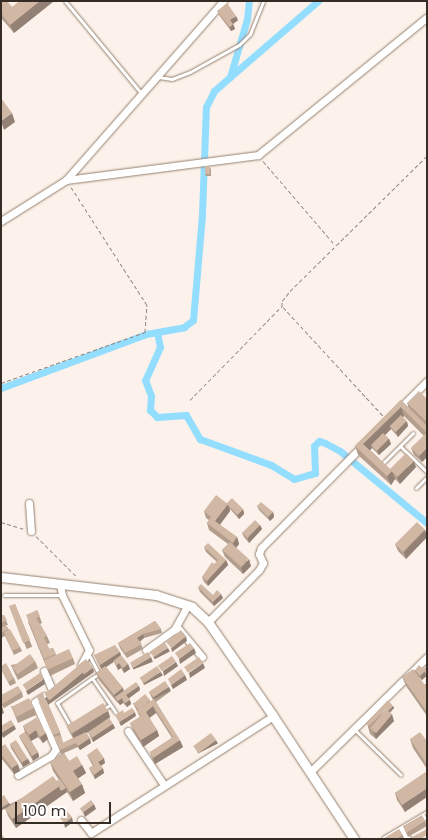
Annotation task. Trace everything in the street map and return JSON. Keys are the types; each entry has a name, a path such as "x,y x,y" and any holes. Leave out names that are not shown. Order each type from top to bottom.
{"street":[{"path":"1,221 66,180 223,1"},
{"path":"66,180 209,163 258,155 427,16"},
{"path":"387,421 427,381"},
{"path":"208,622 259,570 263,563 259,554 260,548 370,439"},
{"path":"28,503 31,531"},
{"path":"1,577 156,595 188,605 208,622 311,771 354,839"},
{"path":"60,584 62,594 89,656 75,673"},
{"path":"146,650 177,627 188,605"},
{"path":"177,627 202,657"},
{"path":"311,771 355,730 427,657"},
{"path":"18,775 50,756 56,749 35,702 55,688 44,671"},
{"path":"81,820 91,833 273,716"},
{"path":"128,731 164,786"},
{"path":"385,839 427,814"},
{"path":"402,829 406,839"}],"lane":[{"path":"65,1 141,94"},
{"path":"157,76 172,79 190,72 239,45 250,34 263,1"},
{"path":"384,462 413,433"},
{"path":"400,446 427,472"},
{"path":"416,488 427,477"},
{"path":"4,595 62,594"},
{"path":"80,724 73,729 57,703 99,674 89,656"},
{"path":"92,678 116,713"},
{"path":"95,715 110,705"},
{"path":"355,730 401,775"}],"path":[{"path":"258,155 336,245"},
{"path":"190,400 282,306 282,301 290,291 427,156"},
{"path":"1,383 144,332 147,305 66,180"},
{"path":"282,306 387,421"},
{"path":"1,522 31,531 73,570 82,586"}],"building":[{"path":"1,1 7,1 12,7 20,1 40,1 10,25 1,13"},
{"path":"227,3 236,16 230,20 233,24 230,27 217,11"},
{"path":"1,98 12,113 1,121"},
{"path":"205,166 210,166 210,174 205,174"},
{"path":"419,391 427,399 427,422 407,403"},
{"path":"401,400 427,426 427,432 401,407 363,444 392,471 387,476 355,446"},
{"path":"401,415 407,421 395,432 390,426"},
{"path":"383,433 389,439 377,451 371,445"},
{"path":"426,433 427,448 419,456 411,448"},
{"path":"406,453 414,461 398,477 390,469"},
{"path":"216,495 228,504 215,521 237,537 233,543 207,523 211,517 204,511"},
{"path":"232,498 243,509 238,515 226,504"},
{"path":"261,502 273,512 268,517 257,506"},
{"path":"255,520 260,525 247,538 242,533"},
{"path":"417,522 425,530 403,552 395,544"},
{"path":"230,542 249,559 241,567 223,550"},
{"path":"208,543 226,560 207,581 202,577 212,562 214,564 218,560 204,547"},
{"path":"201,584 213,595 217,590 221,594 213,602 198,587"},
{"path":"15,604 30,640 23,643 9,606"},
{"path":"37,610 40,616 36,618 47,636 44,637 49,649 53,648 56,654 44,659 26,615"},
{"path":"4,615 7,620 1,623 1,616"},
{"path":"155,621 161,629 143,634 137,638 142,644 125,653 118,643"},
{"path":"6,625 8,629 1,633 1,628"},
{"path":"10,629 20,647 12,651 4,632"},
{"path":"181,630 186,636 172,648 166,642"},
{"path":"164,642 168,648 154,657 150,652"},
{"path":"190,643 194,648 179,659 175,653"},
{"path":"115,645 120,652 100,665 94,655"},
{"path":"69,649 73,658 47,670 43,660"},
{"path":"148,652 151,657 133,668 130,663"},
{"path":"30,654 35,661 17,674 12,667"},
{"path":"121,655 128,664 123,668 119,663 117,665 113,661"},
{"path":"172,656 176,662 162,671 158,666"},
{"path":"199,657 203,663 188,673 184,667"},
{"path":"86,659 93,668 84,674 77,666"},
{"path":"6,663 14,678 8,682 1,669 1,666"},
{"path":"419,665 425,671 420,676 415,670"},
{"path":"78,666 83,672 49,700 44,694"},
{"path":"105,666 123,688 114,695 96,673"},
{"path":"157,666 161,672 144,684 140,678"},
{"path":"427,666 427,675 423,670"},
{"path":"181,669 185,675 171,685 168,679"},
{"path":"413,669 427,688 427,712 402,677"},
{"path":"40,673 44,679 27,691 23,685"},
{"path":"165,681 169,687 153,697 149,692"},
{"path":"136,682 139,686 126,695 130,700 125,703 122,698 118,701 115,697"},
{"path":"18,686 22,692 2,704 1,695"},
{"path":"43,693 45,699 39,702 37,697"},
{"path":"145,694 150,700 139,710 134,704"},
{"path":"29,698 34,708 16,717 11,707"},
{"path":"46,699 60,732 53,735 39,702"},
{"path":"154,699 180,740 153,758 150,752 173,737 153,706 146,712 157,730 141,740 130,723 141,716 137,710"},
{"path":"388,700 393,706 388,711 386,709 369,726 366,723"},
{"path":"103,703 108,711 71,733 67,726"},
{"path":"132,708 135,712 119,722 115,715 123,710 124,713"},
{"path":"386,709 392,714 376,733 370,728"},
{"path":"36,718 46,733 40,737 36,730 29,735 23,726"},
{"path":"109,718 113,724 92,738 88,732"},
{"path":"11,720 14,725 1,733 1,726"},
{"path":"25,732 38,752 32,756 19,736"},
{"path":"86,732 90,738 78,746 76,743 60,750 54,737 60,735 63,743"},
{"path":"420,732 427,741 427,765 410,739"},
{"path":"211,733 216,740 198,753 193,746"},
{"path":"16,740 28,759 22,762 10,744"},
{"path":"5,744 18,764 12,768 1,754 1,747"},
{"path":"97,748 104,758 98,762 103,768 94,775 89,768 94,765 87,755"},
{"path":"64,753 69,761 77,756 82,765 73,771 82,784 70,792 50,762"},
{"path":"426,772 427,788 402,805 395,793"},
{"path":"53,776 60,786 12,819 5,809"},
{"path":"60,779 66,788 61,791 56,781"},
{"path":"4,795 9,803 1,808 1,797"},
{"path":"91,800 94,804 83,812 80,808"},
{"path":"67,811 72,817 64,824 59,817"},
{"path":"422,815 425,821 406,833 403,826"},
{"path":"399,829 403,835 396,839 384,838"},
{"path":"427,829 427,835 421,839 410,839 410,838"}],"waterway":[{"path":"1,388 146,334 184,327 193,320 202,214 206,107 214,91 230,77 247,19 249,1"},
{"path":"231,76 318,1"},
{"path":"157,332 160,347 145,380 151,396 150,410 157,417 186,415 200,439 271,465 294,479 315,473 314,446 319,441 325,443 340,451 427,523"}]}
